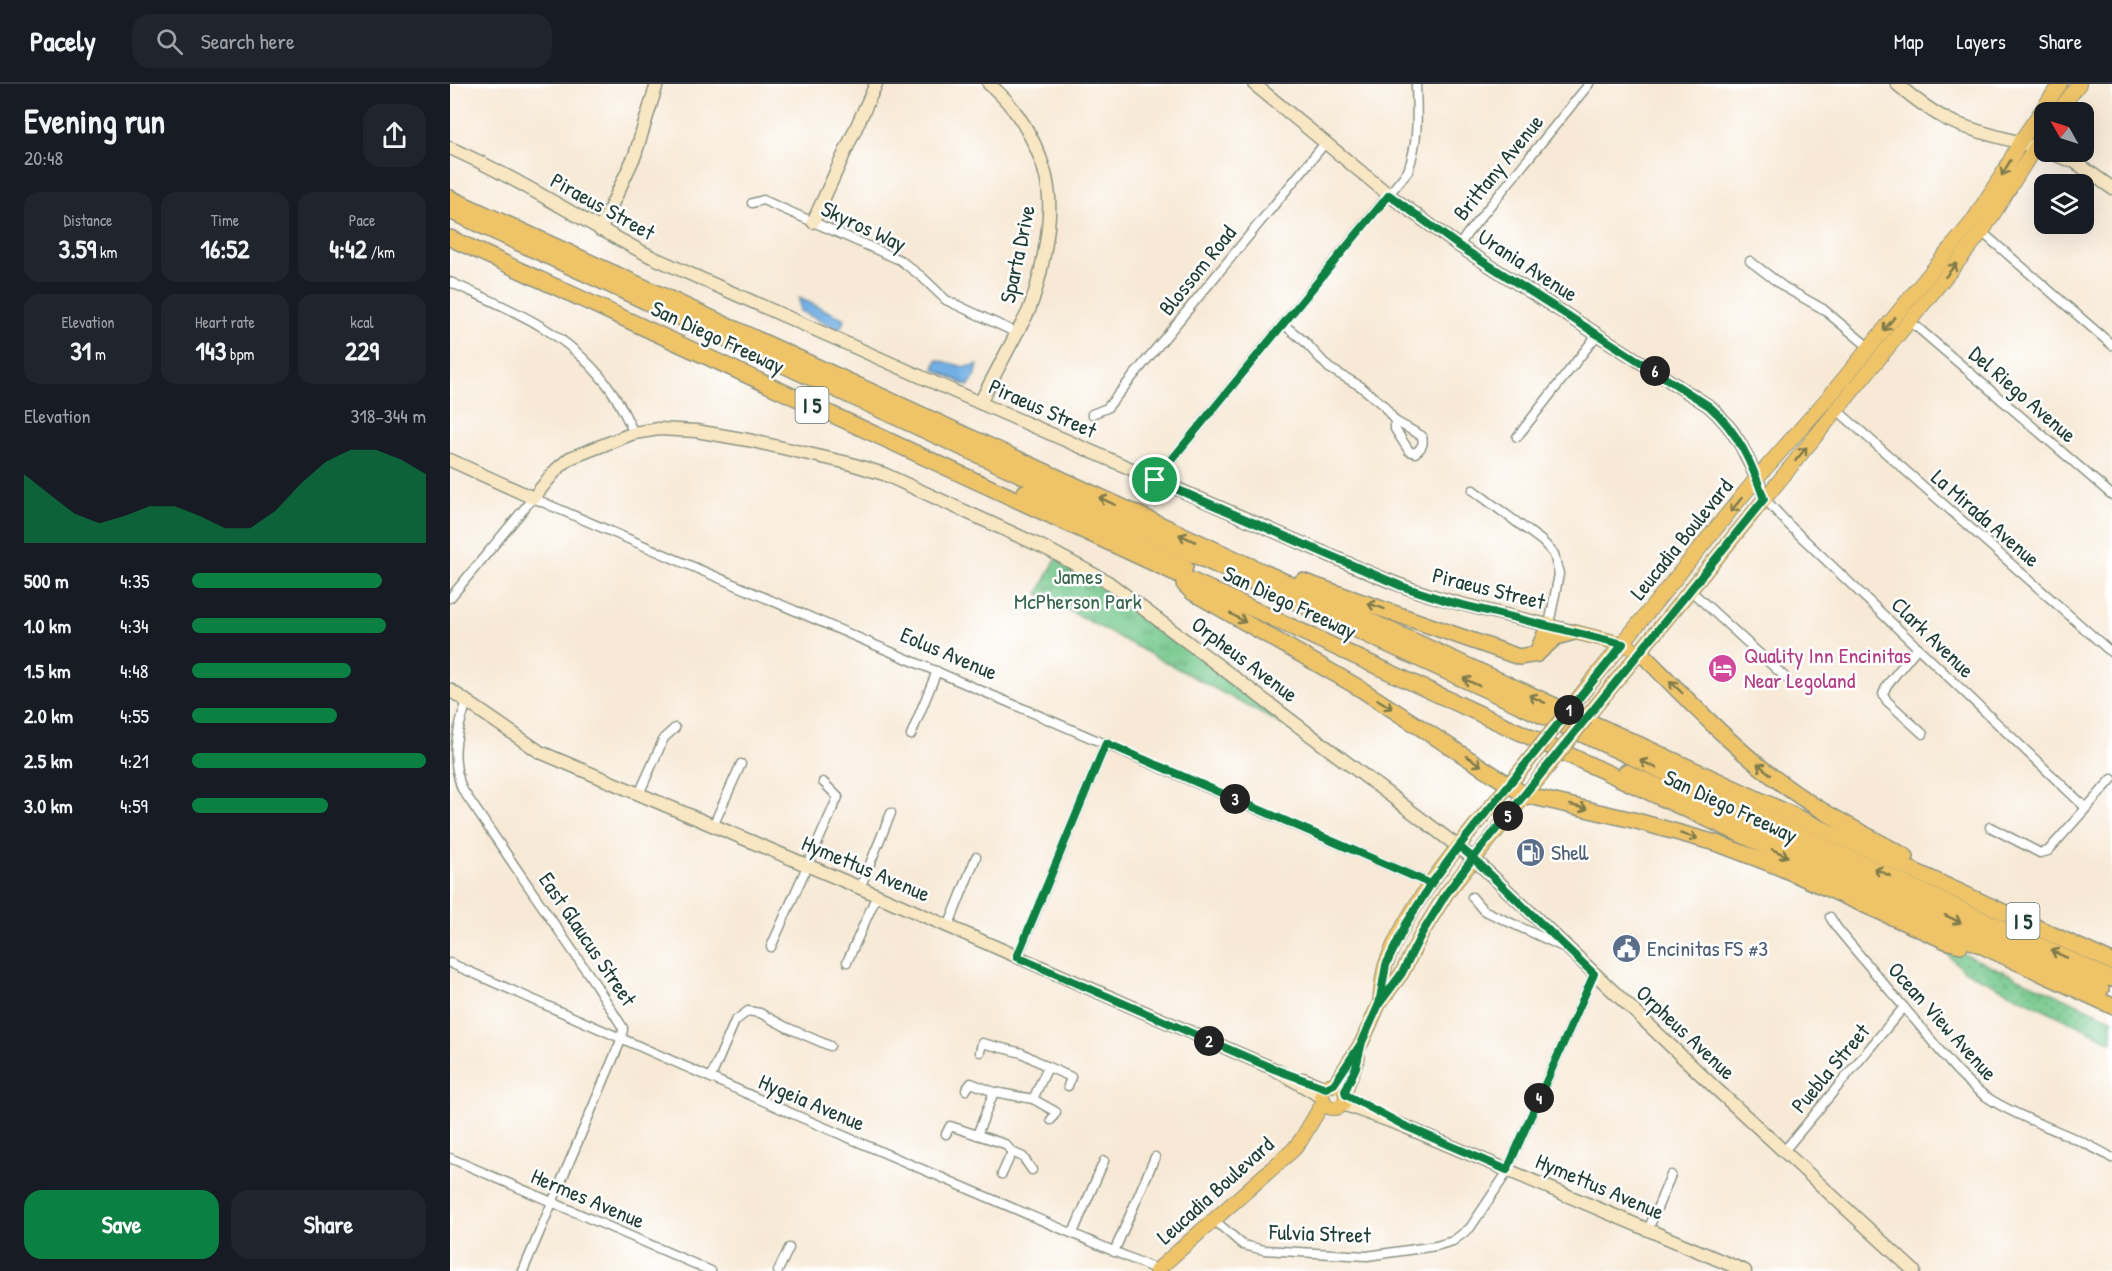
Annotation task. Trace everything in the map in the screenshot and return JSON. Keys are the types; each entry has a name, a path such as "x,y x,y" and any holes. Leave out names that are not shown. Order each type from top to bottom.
{"highway":[{"name":"San Diego Freeway","path":"450,198 2112,962"},
{"path":"450,211 2112,979"},
{"path":"450,227 1107,529 1497,714 1800,848 2112,994"},
{"name":"San Diego Freeway","path":"450,238 2112,1006"},
{"path":"1214,550 1519,657 1537,654 1556,637 1574,632"},
{"path":"1174,573 1192,592 1356,686 1525,795 1632,820 1719,844 1774,865 1946,941 2004,956"},
{"path":"1537,654 1549,625"},
{"path":"1640,652 1746,755 1779,782 1807,802 1907,858 1935,879"}],"main road":[{"name":"Leucadia Boulevard","path":"1158,1270 1275,1167 1301,1140 1356,1067 1362,1042 1379,1004 1402,973 1422,933 1446,894 1690,590 1760,489 1828,398 1972,222 2020,142 2060,84"},
{"path":"2066,102 2079,84"},
{"name":"Leucadia Boulevard","path":"1379,1004 1386,965 1406,924 1431,884 1459,846 1623,644 1760,489 1837,410 1982,232 2034,161"},
{"name":"Piraeus Street","path":"1574,632 1623,644 1640,652"}],"street":[{"path":"813,222 876,84"},
{"name":"Sparta Drive","path":"980,403 1028,311 1049,219 1049,198 1037,151 1026,127 1004,98 989,84"},
{"name":"Urania Avenue","path":"1254,84 1389,195 1459,246 1709,406 1725,420 1738,437 1760,489"},
{"path":"1155,480 1408,171 1417,136 1416,84"},
{"name":"Brittany Avenue","path":"1459,246 1589,84"},
{"path":"1897,84 1947,119 1980,132 2034,147"},
{"path":"600,230 635,155 654,85"},
{"name":"Blossom Road","path":"1092,414 1107,408 1326,142"},
{"name":"Piraeus Street","path":"450,148 512,179 652,257 1155,480 1401,586 1450,602 1574,632"},
{"path":"2075,162 2112,188"},
{"name":"Skyros Way","path":"752,203 763,200 900,260 946,300 1017,333"},
{"path":"1982,232 2112,345"},
{"path":"1750,261 1784,287 1822,309 1869,348"},
{"path":"450,282 533,320 566,341 604,381 634,433 570,458 557,469 450,598"},
{"name":"Del Riego Avenue","path":"1910,321 2112,495"},
{"path":"1283,324 1305,341 1329,368 1360,386 1383,405 1395,421"},
{"path":"1517,437 1597,335"},
{"name":"La Mirada Avenue","path":"1837,410 2112,653"},
{"name":"Orpheus Avenue","path":"634,433 659,429 696,431 748,440 848,463 884,474 1067,558 1108,582 1459,846 1914,1271"},
{"name":"Eolus Avenue","path":"450,460 533,498 1431,884"},
{"name":"Clark Avenue","path":"1760,489 1790,526 2085,807"},
{"path":"1473,490 1542,541 1554,554 1559,574 1549,625"},
{"path":"1690,590 1786,678"},
{"path":"1918,647 1887,685 1883,694 1887,701 1923,734"},
{"path":"911,735 937,671"},
{"name":"Hymettus Avenue","path":"450,690 540,752 877,895 1334,1096 1745,1271"},
{"name":"East Glaucus Street","path":"467,702 455,746 456,773 462,789 623,1028 622,1038 523,1271"},
{"path":"639,794 664,738 675,728"},
{"path":"1017,957 1106,743"},
{"path":"713,826 741,764"},
{"path":"1990,827 2040,853 2048,851 2054,847 2085,807 2112,779"},
{"path":"771,947 838,797 823,782"},
{"path":"860,888 891,813"},
{"path":"948,927 976,857"},
{"path":"847,962 877,895"},
{"path":"1472,897 1483,910 1567,948"},
{"name":"Ocean View Avenue","path":"1830,917 1945,1056 1976,1088 1991,1100 2032,1121 2064,1132 2112,1158"},
{"name":"Hygeia Avenue","path":"450,963 1158,1270"},
{"name":"Fulvia Street","path":"1214,1220 1243,1245 1264,1250 1367,1256 1436,1246 1453,1241 1470,1228 1507,1170 1594,974"},
{"name":"Puebla Street","path":"1784,1151 1904,1007"},
{"path":"711,1077 735,1021 741,1014 748,1011 760,1012 786,1027 830,1046"},
{"path":"980,1052 982,1043 1022,1053 1048,1068 1071,1077 1068,1086"},
{"path":"1034,1099 1048,1068"},
{"path":"966,1090 971,1083 994,1092 1034,1099 1056,1113 1052,1120"},
{"path":"977,1135 994,1092"},
{"path":"946,1134 950,1126 1005,1144 1012,1152 1023,1157 1032,1170"},
{"path":"1002,1174 1012,1152"},
{"path":"1114,1252 1155,1157"},
{"name":"Hermes Avenue","path":"450,1158 711,1271"},
{"path":"1073,1233 1104,1161"},
{"path":"1648,1230 1671,1175"},
{"path":"778,1271 789,1248"}],"green space":[{"name":"James McPherson Park","path":"1059,553 1337,754 1038,594"},
{"path":"1934,941 2112,1019 2112,1042 1963,970"}],"water":[{"path":"799,298 845,319 839,330 800,311"},
{"path":"937,360 965,367 978,365 975,377 968,386 934,369"}],"place":[{"name":"Quality Inn Encinitas Near Legoland","path":"1723,668"},
{"name":"Shell","path":"1530,852"},
{"name":"Encinitas FS #3","path":"1626,948"}],"route":[{"path":"1155,480 1389,195 1459,246 1709,406 1725,420 1738,437 1764,499 1473,858 1446,894 1422,933 1402,973 1379,1004 1362,1042 1356,1067 1345,1091 1346,1095 1405,1126 1507,1170 1594,974 1473,858 1459,846 1431,884 1106,743 1017,957 1274,1069 1326,1088 1334,1084 1362,1042 1379,1004 1386,965 1406,924 1431,884 1459,846 1623,644 1450,602 1401,586 1155,480"}]}
